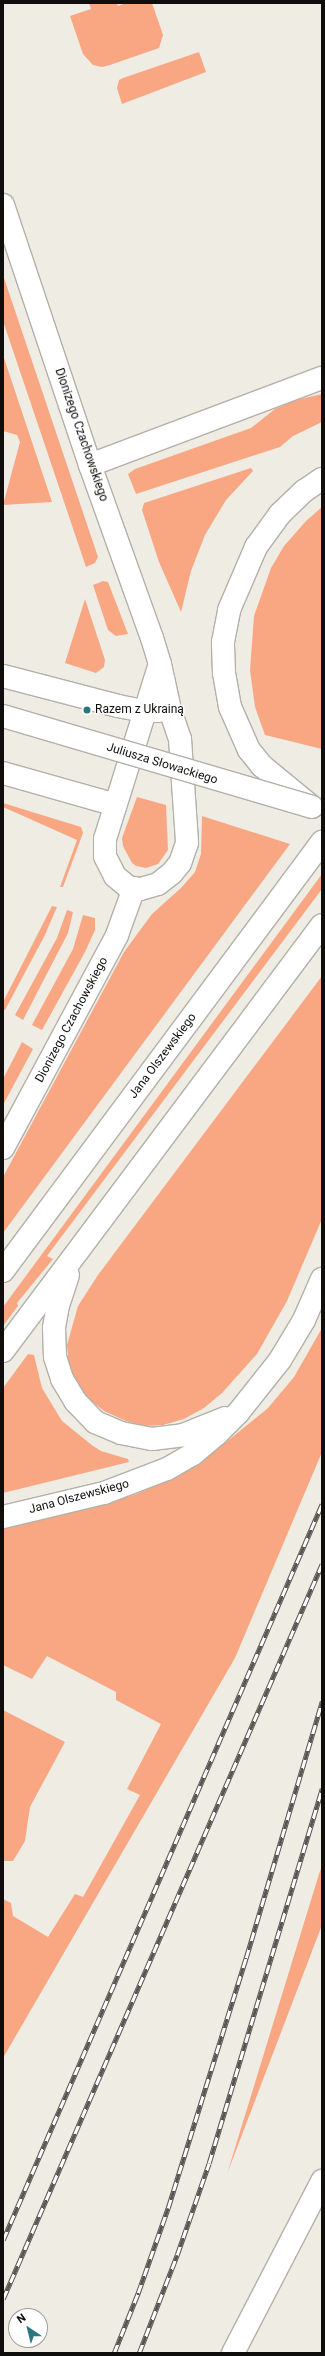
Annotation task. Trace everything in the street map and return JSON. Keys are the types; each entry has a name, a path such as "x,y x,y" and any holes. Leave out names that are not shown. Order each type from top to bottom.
{"main road":[{"name":"Dionizego Czachowskiego","path":"3,205 90,465 160,664 170,710 180,738 187,843 180,863 162,880 147,888 134,888 117,935 3,1148"},
{"path":"90,465 322,378"},
{"path":"317,809 262,766 249,750 230,707 224,673 223,642 229,610 256,547 280,514 304,491 322,479"},
{"path":"134,888 122,883 115,876 105,856 106,831 116,805 144,711 160,664"},
{"path":"3,676 68,695 144,711 170,710"},
{"name":"Juliusza Słowackiego","path":"3,716 317,809"},
{"path":"3,773 116,805"},
{"name":"Jana Olszewskiego","path":"3,1270 322,842"},
{"path":"3,1351 322,925"},
{"path":"74,1257 58,1305 54,1328 55,1357 62,1379 75,1401 95,1422 121,1433 152,1439 183,1435 238,1413"},
{"name":"Jana Olszewskiego","path":"3,1517 104,1493 167,1469 193,1454 217,1434 238,1413 280,1360 304,1320 322,1278"},
{"path":"233,2353 322,2182"}],"shaded area":[{"path":"89,3 117,3 118,6 126,3 152,3 163,35 159,48 110,65 102,67 93,65 83,54 70,16 91,9"},
{"path":"199,52 206,72 122,104 117,88 119,80"},
{"path":"3,275 98,557 95,563 86,567 3,321"},
{"path":"3,355 52,502 3,505 20,442 17,435 3,431"},
{"path":"322,394 322,422 293,436 280,447 136,494 128,474 135,469 251,428 275,409 296,400"},
{"path":"251,468 253,471 226,500 205,535 191,571 181,612 159,562 142,510 144,503"},
{"path":"322,507 322,749 265,735 255,707 250,670 254,616 271,568 284,546 306,521"},
{"path":"103,581 108,582 128,634 116,636 108,630 93,585"},
{"path":"85,599 105,660 104,667 96,673 65,663"},
{"path":"137,797 166,805 168,850 158,864 146,868 136,866 132,863 123,846 122,838"},
{"path":"3,803 81,827 83,833 63,887 60,887 77,840 3,807"},
{"path":"202,816 290,844 3,1233 3,1177 124,952 152,914 181,888 195,872 201,854"},
{"path":"322,874 322,889 47,1256 53,1259 17,1303 18,1306 3,1326 3,1307"},
{"path":"52,906 57,907 44,937 5,1010 3,1009 3,1002"},
{"path":"67,910 73,912 68,933 23,1020 15,1015 57,938"},
{"path":"83,915 95,918 95,930 85,952 42,1030 32,1025 73,949"},
{"path":"322,976 322,1219 287,1301 257,1354 222,1393 204,1408 184,1419 163,1425 143,1426 126,1421 104,1411 89,1399 79,1387 69,1368 67,1345 78,1306 98,1275"},
{"path":"22,1042 33,1049 3,1105 3,1079"},
{"path":"322,1328 322,1452 235,1658 3,2058 3,1899 11,1903 13,1916 48,1937 75,1894 83,1897 140,1795 127,1789 161,1724 116,1700 116,1692 47,1656 32,1679 3,1665 3,1527 134,1495 163,1483 203,1461 268,1408 294,1377"},
{"path":"28,1354 34,1355 42,1388 62,1421 101,1451 128,1459 129,1462 3,1493 3,1388"},
{"path":"3,1710 65,1742 30,1807 25,1841 13,1861 3,1861"},
{"path":"322,1866 322,1925 227,2174 319,1874"}],"railway":[{"path":"3,2240 322,1504"},
{"path":"3,2299 322,1564"},
{"path":"114,2353 138,2293 168,2208 246,1958 322,1701"},
{"path":"139,2353 177,2255 209,2163 322,1789"}],"place":[{"name":"Razem z Ukrainą","path":"87,710"}]}
